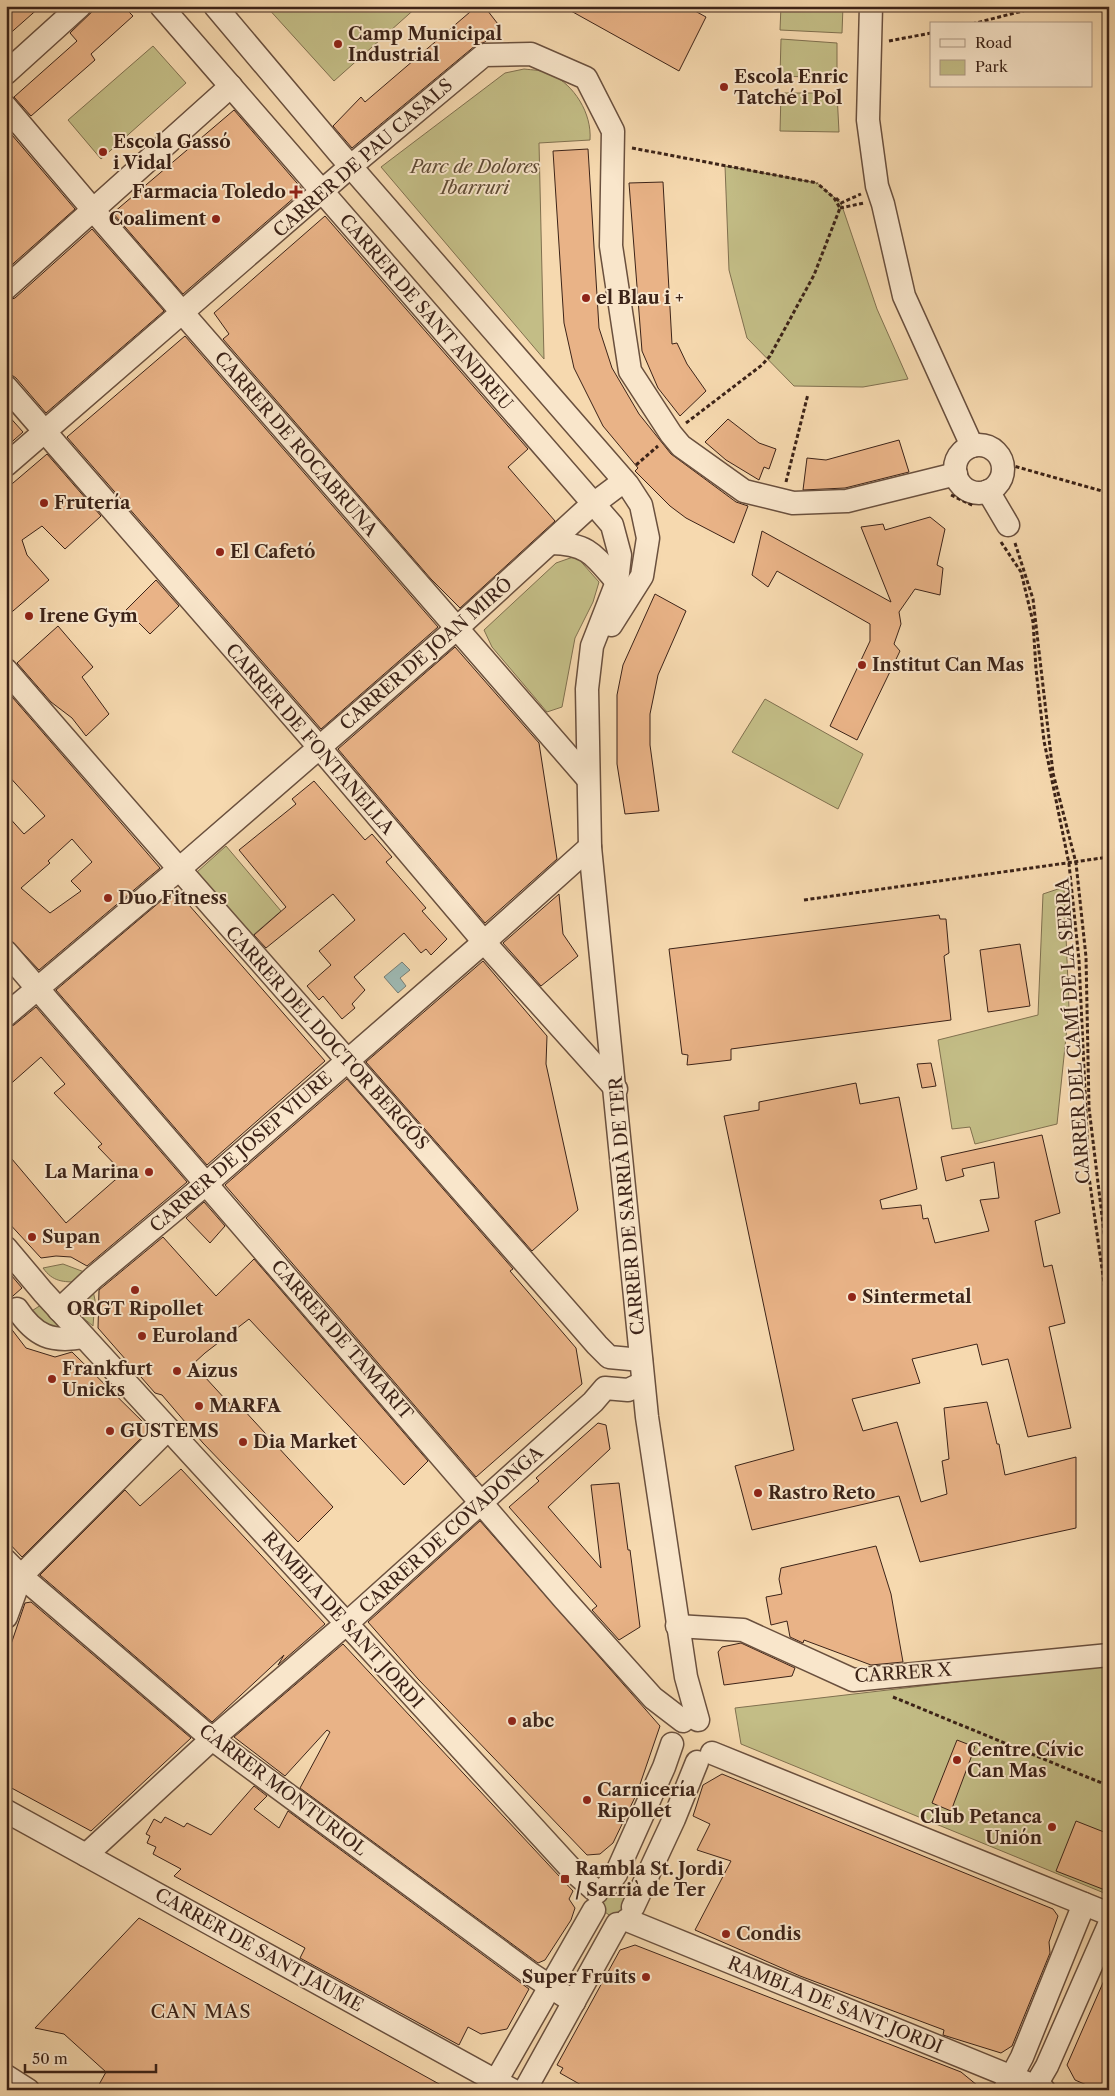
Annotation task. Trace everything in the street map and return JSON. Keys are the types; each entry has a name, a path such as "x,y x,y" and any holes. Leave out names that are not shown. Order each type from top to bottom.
{"street":[{"path":"6,73 80,6"},
{"name":"CARRER DE SANT ANDREU","path":"161,6 594,503"},
{"path":"215,6 620,484"},
{"path":"871,6 868,120 877,186 884,204 904,296 972,446"},
{"name":"CARRER DE PAU CASALS","path":"6,465 183,314 351,166 484,55 531,54 586,78 613,130 611,246 630,371 671,434 681,446 744,490 793,503 847,501 951,475"},
{"path":"6,288 94,212 231,86"},
{"name":"CARRER DE ROCABRUNA","path":"6,107 94,212 588,779"},
{"name":"CARRER DE FONTANELLA","path":"6,387 43,432 319,747 484,942 616,1089"},
{"path":"982,499 999,483 1003,463 995,450 980,445 972,446 961,454 951,475 982,499 1002,530"},
{"name":"CARRER DE JOAN MIRÓ","path":"6,1015 178,870 456,629 594,503 620,484"},
{"name":"CARRER DE SARRIÀ DE TER","path":"587,689 611,624 642,576 648,538 641,505 620,484"},
{"name":"CARRER DE SARRIÀ DE TER","path":"594,503 612,525 620,555 617,582 592,646 587,689 590,847 616,1089 643,1383 660,1516 686,1677 691,1720"},
{"path":"551,544 569,544 592,553 617,582"},
{"name":"CARRER DEL DOCTOR BERGÓS","path":"6,670 178,870 348,1059 609,1357 641,1360"},
{"name":"CARRER DE JOSEP VIURE","path":"59,1310 93,1278 207,1184 590,847"},
{"name":"CARRER DE TAMARIT","path":"6,952 482,1502 564,1600 653,1698 691,1720"},
{"name":"RAMBLA DE SANT JORDI","path":"6,1248 59,1310 346,1624 574,1872 600,1896 596,1916 605,1923 625,1917 1008,2083 1037,2089"},
{"path":"43,1292 12,1312 39,1334 61,1339 88,1341"},
{"name":"CARRER DE COVADONGA","path":"86,1855 212,1739 346,1624 482,1502 593,1402 605,1388 628,1390 643,1383"},
{"path":"6,1617 13,1569 168,1429"},
{"name":"CARRER MONTURIOL","path":"13,1569 212,1739 550,1987 574,2002"},
{"name":"CARRER X","path":"677,1626 743,1630 853,1680 1109,1655"},
{"path":"501,2087 550,1987 600,1896 616,1874 664,1767 675,1729 691,1720 710,1727 714,1733 715,1747 704,1758 625,1917"},
{"path":"672,1744 680,1758 685,1761 704,1758 1109,1914"},
{"name":"CARRER DE SANT JAUME","path":"6,1811 501,2087"},
{"path":"525,2090 633,1901 621,1886 600,1896"},
{"path":"1008,2083 1022,2057 1084,1904"},
{"path":"1037,2089 1109,1925"},
{"path":"6,2076 28,2090"}],"path":[{"path":"980,22 1042,6"},
{"path":"870,41 892,42 930,33"},
{"path":"614,145 817,183 841,203 865,192 868,213"},
{"path":"620,484 633,467 671,434 762,365 770,356 814,275 840,208 834,198 817,183"},
{"path":"781,500 808,394"},
{"path":"1003,463 1109,493"},
{"path":"951,475 951,497 982,499"},
{"path":"1002,530 1021,572 1033,622 1044,741 1070,864 1079,960 1089,1177 1109,1318"},
{"name":"CARRER DEL CAMÍ DE LA SERRA","path":"1002,530 1033,599 1053,773 1076,863 1086,957 1089,1108 1109,1274"},
{"path":"804,900 1109,857"},
{"path":"890,1696 1109,1786"}],"green space":[{"name":"Camp Municipal Industrial","path":"266,6 418,6 334,81"},
{"path":"781,6 843,6 842,33 780,30"},
{"path":"781,39 837,43 837,78 780,76"},
{"path":"153,46 186,83 101,159 68,120"},
{"name":"Parc de Dolores Ibarruri","path":"524,69 548,73 567,85 585,110 590,130 590,140 539,143 544,359 381,167 505,73"},
{"path":"781,93 837,93 839,132 780,131"},
{"path":"725,166 817,183 841,203 877,309 908,379 863,387 794,386 747,338 729,270"},
{"path":"576,556 599,582 593,602 575,638 562,707 547,712 492,647 484,630 556,563"},
{"path":"765,699 863,754 838,809 732,752"},
{"path":"226,846 281,911 252,936 197,872"},
{"path":"1064,887 1069,1008 1057,1124 975,1144 970,1127 952,1129 938,1040 1038,1015 1043,894"},
{"path":"63,1264 87,1273 79,1282 63,1281 55,1279 43,1268"},
{"path":"92,1286 95,1300 93,1326 82,1317 84,1302"},
{"path":"41,1305 70,1334 59,1336 27,1314"},
{"path":"1109,1664 1109,1895 741,1744 735,1708"},
{"path":"614,1892 623,1895 626,1904 623,1913 614,1916 605,1913 602,1904 605,1895"}],"water":[{"path":"402,962 410,970 400,978 406,986 398,993 384,977"}],"building":[{"path":"6,6 41,6 6,37"},
{"path":"98,6 123,6 133,16 91,54 95,60 31,116 14,97 77,41 70,33"},
{"path":"477,6 484,6 501,28 485,42 476,45 352,148 333,126 361,97 365,102"},
{"path":"562,6 686,6 706,17 679,71"},
{"path":"234,110 303,190 183,294 113,213"},
{"path":"6,128 75,209 6,270"},
{"path":"588,149 599,328 612,368 639,414 671,454 736,502 748,506 734,543 686,518 670,506 635,471 638,468 603,426 574,368 564,323 553,151"},
{"path":"663,182 672,344 677,343 687,364 706,391 680,416 658,388 642,351 629,183"},
{"path":"325,216 528,449 508,467 555,521 460,608 431,579 223,339 229,334 214,313"},
{"path":"92,229 164,311 46,413 16,378 6,371 6,301 15,298"},
{"path":"185,336 438,627 321,729 67,437"},
{"path":"6,413 23,432 6,447"},
{"path":"728,419 759,443 776,449 769,469 764,467 759,480 726,460 705,442"},
{"path":"899,440 909,472 845,488 803,490 807,458 826,460"},
{"path":"47,454 101,516 65,549 42,526 22,540 27,555 49,580 6,617 6,489"},
{"path":"930,517 945,529 937,565 943,568 940,595 915,589 899,612 901,624 894,644 900,651 857,740 830,726 870,641 870,624 777,571 768,587 752,575 762,531 891,602 861,527 883,524 885,530"},
{"path":"156,580 179,606 150,634 126,610"},
{"path":"655,594 686,611 658,675 650,714 650,745 659,811 625,814 617,764 617,695 623,665"},
{"path":"58,626 93,667 82,677 109,714 86,736 72,718 51,702 17,663"},
{"path":"455,647 539,743 557,859 485,923 338,749"},
{"path":"6,690 160,868 39,970 6,935 6,814 24,834 45,816 6,773","holes":["72,839 92,862 71,881 81,891 50,913 21,888 50,863 48,861"]},
{"path":"314,781 365,840 372,834 392,857 386,862 426,908 422,911 447,939 431,955 426,949 421,953 404,933 354,977 365,990 352,1004 355,1008 342,1019 323,996 319,1000 307,986 331,965 319,951 355,920 333,894 266,948 254,935 286,907 239,850 296,804 292,799"},
{"path":"175,889 325,1061 207,1165 56,990"},
{"path":"559,894 563,934 578,956 541,986 503,943"},
{"path":"939,915 940,919 946,919 949,953 944,956 951,1020 731,1049 731,1060 687,1065 688,1055 682,1054 669,949"},
{"path":"1020,944 1030,1006 988,1012 980,950"},
{"path":"483,961 547,1036 546,1064 578,1210 532,1251 366,1062"},
{"path":"36,1007 187,1182 87,1266 71,1257 41,1258 6,1220 6,1152 66,1223 115,1180 125,1175 98,1147 102,1144 54,1093 65,1084 41,1057 6,1088 6,1028 14,1025"},
{"path":"931,1063 936,1086 922,1088 917,1064"},
{"path":"347,1079 513,1269 510,1271 576,1348 582,1384 476,1477 225,1185"},
{"path":"856,1083 860,1104 899,1097 917,1189 880,1200 882,1209 921,1205 923,1219 928,1218 935,1243 989,1231 980,1200 999,1198 994,1162 962,1169 964,1176 946,1181 941,1157 1042,1135 1060,1213 1035,1221 1044,1267 1052,1265 1065,1323 1049,1327 1071,1428 1028,1437 1008,1359 982,1365 977,1344 912,1359 920,1383 852,1399 863,1431 897,1422 921,1502 947,1494 942,1461 949,1459 944,1408 987,1402 997,1444 999,1444 1005,1475 1076,1457 1076,1528 920,1562 899,1496 752,1530 735,1466 794,1450 724,1116 759,1110 759,1102"},
{"path":"204,1202 225,1226 210,1243 186,1218"},
{"path":"163,1237 216,1296 254,1259 428,1461 404,1485 249,1319 193,1364 237,1412 242,1408 333,1507 298,1542 203,1443 162,1395 155,1393 98,1328 99,1290"},
{"path":"6,1269 22,1288 6,1302"},
{"path":"6,1322 26,1348 55,1357 72,1352 150,1429 22,1557 6,1540"},
{"path":"598,1423 606,1425 610,1449 548,1507 601,1568 591,1485 619,1483 640,1627 619,1640 592,1610 597,1606 509,1507 539,1481 536,1478"},
{"path":"181,1469 325,1624 278,1665 284,1655 212,1722 40,1575 125,1490 140,1506"},
{"path":"480,1521 660,1726 637,1793 613,1843 600,1854 587,1855 418,1679 368,1622"},
{"path":"876,1546 891,1594 903,1662 871,1665 804,1640 803,1643 790,1637 787,1621 771,1625 766,1597 782,1594 779,1579 781,1568"},
{"path":"31,1602 191,1738 91,1831 6,1785 6,1659 25,1603"},
{"path":"741,1643 795,1668 792,1676 724,1685 718,1652 722,1647"},
{"path":"343,1644 573,1891 569,1899 575,1908 571,1920 545,1960 538,1963 300,1788 330,1732 327,1730 285,1776 234,1737"},
{"path":"957,1740 975,1747 951,1811 932,1803"},
{"path":"722,1774 1053,1909 1058,1916 1049,1942 1050,1953 1012,2046 1001,2053 943,2035 944,2030 800,1976 695,1930 731,1861 697,1850 710,1824 693,1816 703,1785"},
{"path":"254,1786 267,1796 254,1809 279,1828 288,1811 529,1989 507,2029 481,2034 468,2027 459,2045 300,1958 305,1948 174,1876 181,1869 153,1854 156,1847 147,1843 150,1836 146,1834 154,1819 161,1823 165,1817 184,1827 187,1823 211,1835"},
{"path":"1076,1821 1109,1834 1109,1881 1105,1890 1056,1871"},
{"path":"139,1918 450,2090 96,2090 106,2072 64,2034 35,2028"},
{"path":"635,1945 961,2072 983,2090 590,2090 560,2073 563,2068 557,2065 620,1950"},
{"path":"1109,1969 1109,2090 1098,2090 1075,2080 1067,2065"}],"place":[{"name":"Camp Municipal Industrial","path":"338,44"},
{"name":"Escola Enric Tatché i Pol","path":"724,87"},
{"name":"Escola Gassó i Vidal","path":"103,152"},
{"name":"Farmacia Toledo","path":"296,192"},
{"name":"Coaliment","path":"216,219"},
{"name":"el Blau i +","path":"586,298"},
{"name":"Frutería","path":"44,503"},
{"name":"El Cafetó","path":"220,552"},
{"name":"Irene Gym","path":"29,616"},
{"name":"Institut Can Mas","path":"862,665"},
{"name":"Duo Fitness","path":"108,898"},
{"name":"La Marina","path":"149,1172"},
{"name":"Supan","path":"32,1237"},
{"name":"ORGT Ripollet","path":"135,1290"},
{"name":"Sintermetal","path":"852,1297"},
{"name":"Euroland","path":"142,1336"},
{"name":"Aizus","path":"177,1371"},
{"name":"Frankfurt Unicks","path":"52,1379"},
{"name":"MARFA","path":"199,1406"},
{"name":"GUSTEMS","path":"110,1431"},
{"name":"Dia Market","path":"243,1442"},
{"name":"Rastro Reto","path":"758,1493"},
{"name":"abc","path":"512,1721"},
{"name":"Centre Cívic Can Mas","path":"957,1760"},
{"name":"Carnicería Ripollet","path":"587,1800"},
{"name":"Club Petanca Unión","path":"1052,1827"},
{"name":"Rambla St. Jordi / Sarrià de Ter","path":"565,1879"},
{"name":"Condis","path":"726,1934"},
{"name":"Super Fruits","path":"646,1977"}],"district":[{"name":"CAN MAS","path":"201,2011"}]}
